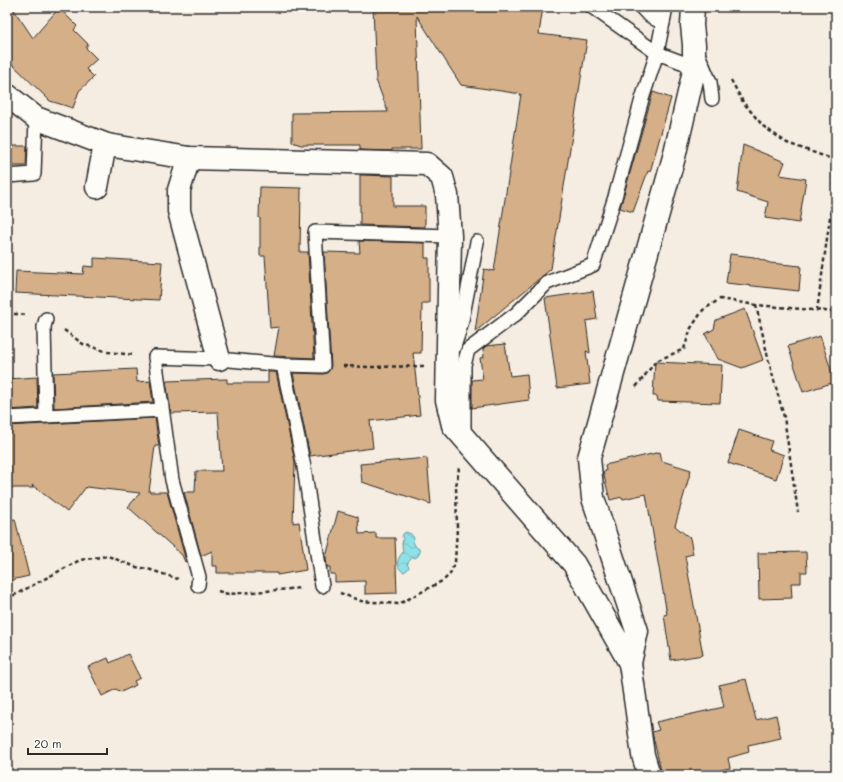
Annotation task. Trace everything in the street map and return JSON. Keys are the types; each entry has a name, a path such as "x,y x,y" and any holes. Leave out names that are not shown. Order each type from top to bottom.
{"street":[{"path":"649,775 643,754 630,662 637,631 593,498 589,458 674,157 694,71 692,25 693,7"},
{"path":"7,95 36,118 107,145 189,158 427,164 442,176 447,195 450,236 447,400 453,425 574,564 630,662"},
{"path":"97,187 103,154 107,145"},
{"path":"189,158 179,190 179,211 219,359"}],"lane":[{"path":"592,7 657,53 684,63 694,71"},
{"path":"642,7 644,11 652,18 663,23"},
{"path":"464,436 464,365 468,350 516,314 547,283 593,265 615,197 642,99 657,53 666,7"},
{"path":"694,45 710,82 712,99"},
{"path":"7,176 34,174 36,118"},
{"path":"198,585 199,577 172,480 156,358 219,359 283,365 323,366 315,232 450,236"},
{"path":"448,365 461,325 477,242"},
{"path":"46,319 44,327 46,416"},
{"path":"283,365 304,467 322,586"},
{"path":"7,418 162,410"}],"path":[{"path":"729,75 743,102 764,126 787,143 832,159 836,159"},
{"path":"817,311 834,188 832,159"},
{"path":"634,390 656,361 684,349 692,328 702,310 720,300 756,305 836,312"},
{"path":"756,305 769,362 784,417 798,512"},
{"path":"7,314 19,314 46,319 58,325 83,344 108,352 156,358"},
{"path":"323,366 368,367 448,365"},
{"path":"7,599 80,560 108,556 136,567 148,569 228,594 322,586 361,601 399,604 444,580 450,574 455,562 456,486 464,436"}],"water":[{"path":"406,532 411,534 414,538 413,542 420,552 418,556 415,558 413,557 410,560 407,564 409,567 404,572 399,568 398,562 399,557 403,552 402,537"}],"building":[{"path":"7,7 12,7 33,38 59,8 77,26 74,30 88,44 86,48 97,59 86,69 94,77 79,91 73,108 50,101 7,59"},
{"path":"373,7 543,7 539,34 587,40 551,269 475,332 484,269 494,271 521,94 461,85 417,16 421,149 392,149 392,151 360,150 360,145 301,145 292,142 292,113 388,112 376,80"},
{"path":"653,92 671,98 650,172 648,171 633,212 620,208"},
{"path":"743,145 785,162 780,175 806,179 799,223 765,218 768,202 737,192"},
{"path":"7,146 27,146 26,166 7,166"},
{"path":"360,175 393,176 393,206 425,206 425,227 360,225"},
{"path":"260,187 301,188 300,252 308,252 314,358 274,356 279,327 270,328 265,256 260,256"},
{"path":"359,241 425,243 425,258 429,258 429,303 422,303 421,353 413,353 420,415 370,421 373,448 310,456 293,373 323,374 327,373 330,369 324,252 360,253"},
{"path":"730,254 754,257 770,263 801,266 799,291 726,283"},
{"path":"94,258 162,262 159,300 15,293 16,271 83,274 84,266 94,267"},
{"path":"593,291 597,319 586,321 590,353 586,351 590,384 557,388 545,298"},
{"path":"745,309 763,360 742,368 718,359 705,334 714,329 716,320"},
{"path":"820,336 835,382 803,392 788,346"},
{"path":"505,344 510,376 527,374 529,400 472,408 472,380 483,379 480,358 484,357 483,349 486,346"},
{"path":"655,362 722,365 720,403 658,401 657,396 653,396"},
{"path":"136,369 137,382 150,381 153,402 54,408 53,373"},
{"path":"268,372 276,372 295,462 293,523 299,522 306,570 277,575 277,573 217,573 217,566 212,566 212,551 201,556 184,492 195,492 196,471 222,471 218,412 171,413 166,381 227,379 227,383 268,383"},
{"path":"37,377 38,408 7,410 7,379"},
{"path":"155,418 159,446 155,446 149,492 167,492 186,561 185,562 182,555 128,507 140,493 86,487 67,512 32,485 33,488 7,488 7,426"},
{"path":"739,430 772,441 769,450 784,455 776,479 728,463"},
{"path":"660,452 662,461 691,470 675,526 690,538 693,554 685,556 703,655 671,660 664,615 667,614 646,494 610,500 603,472 606,471 605,465"},
{"path":"427,458 431,504 362,482 360,464"},
{"path":"338,511 358,517 359,534 376,533 376,538 395,538 397,593 365,594 365,581 335,582 335,574 330,574 330,567 327,567 326,557"},
{"path":"15,519 29,576 7,581 7,520"},
{"path":"806,552 807,572 801,572 801,583 791,583 792,598 759,599 758,553"},
{"path":"128,654 140,678 134,681 136,685 121,692 116,689 102,696 88,667 108,658 110,663"},
{"path":"746,679 756,720 776,715 781,738 748,745 749,752 728,758 730,768 721,770 722,775 662,775 652,732 659,730 656,722 724,707 719,685"}]}
